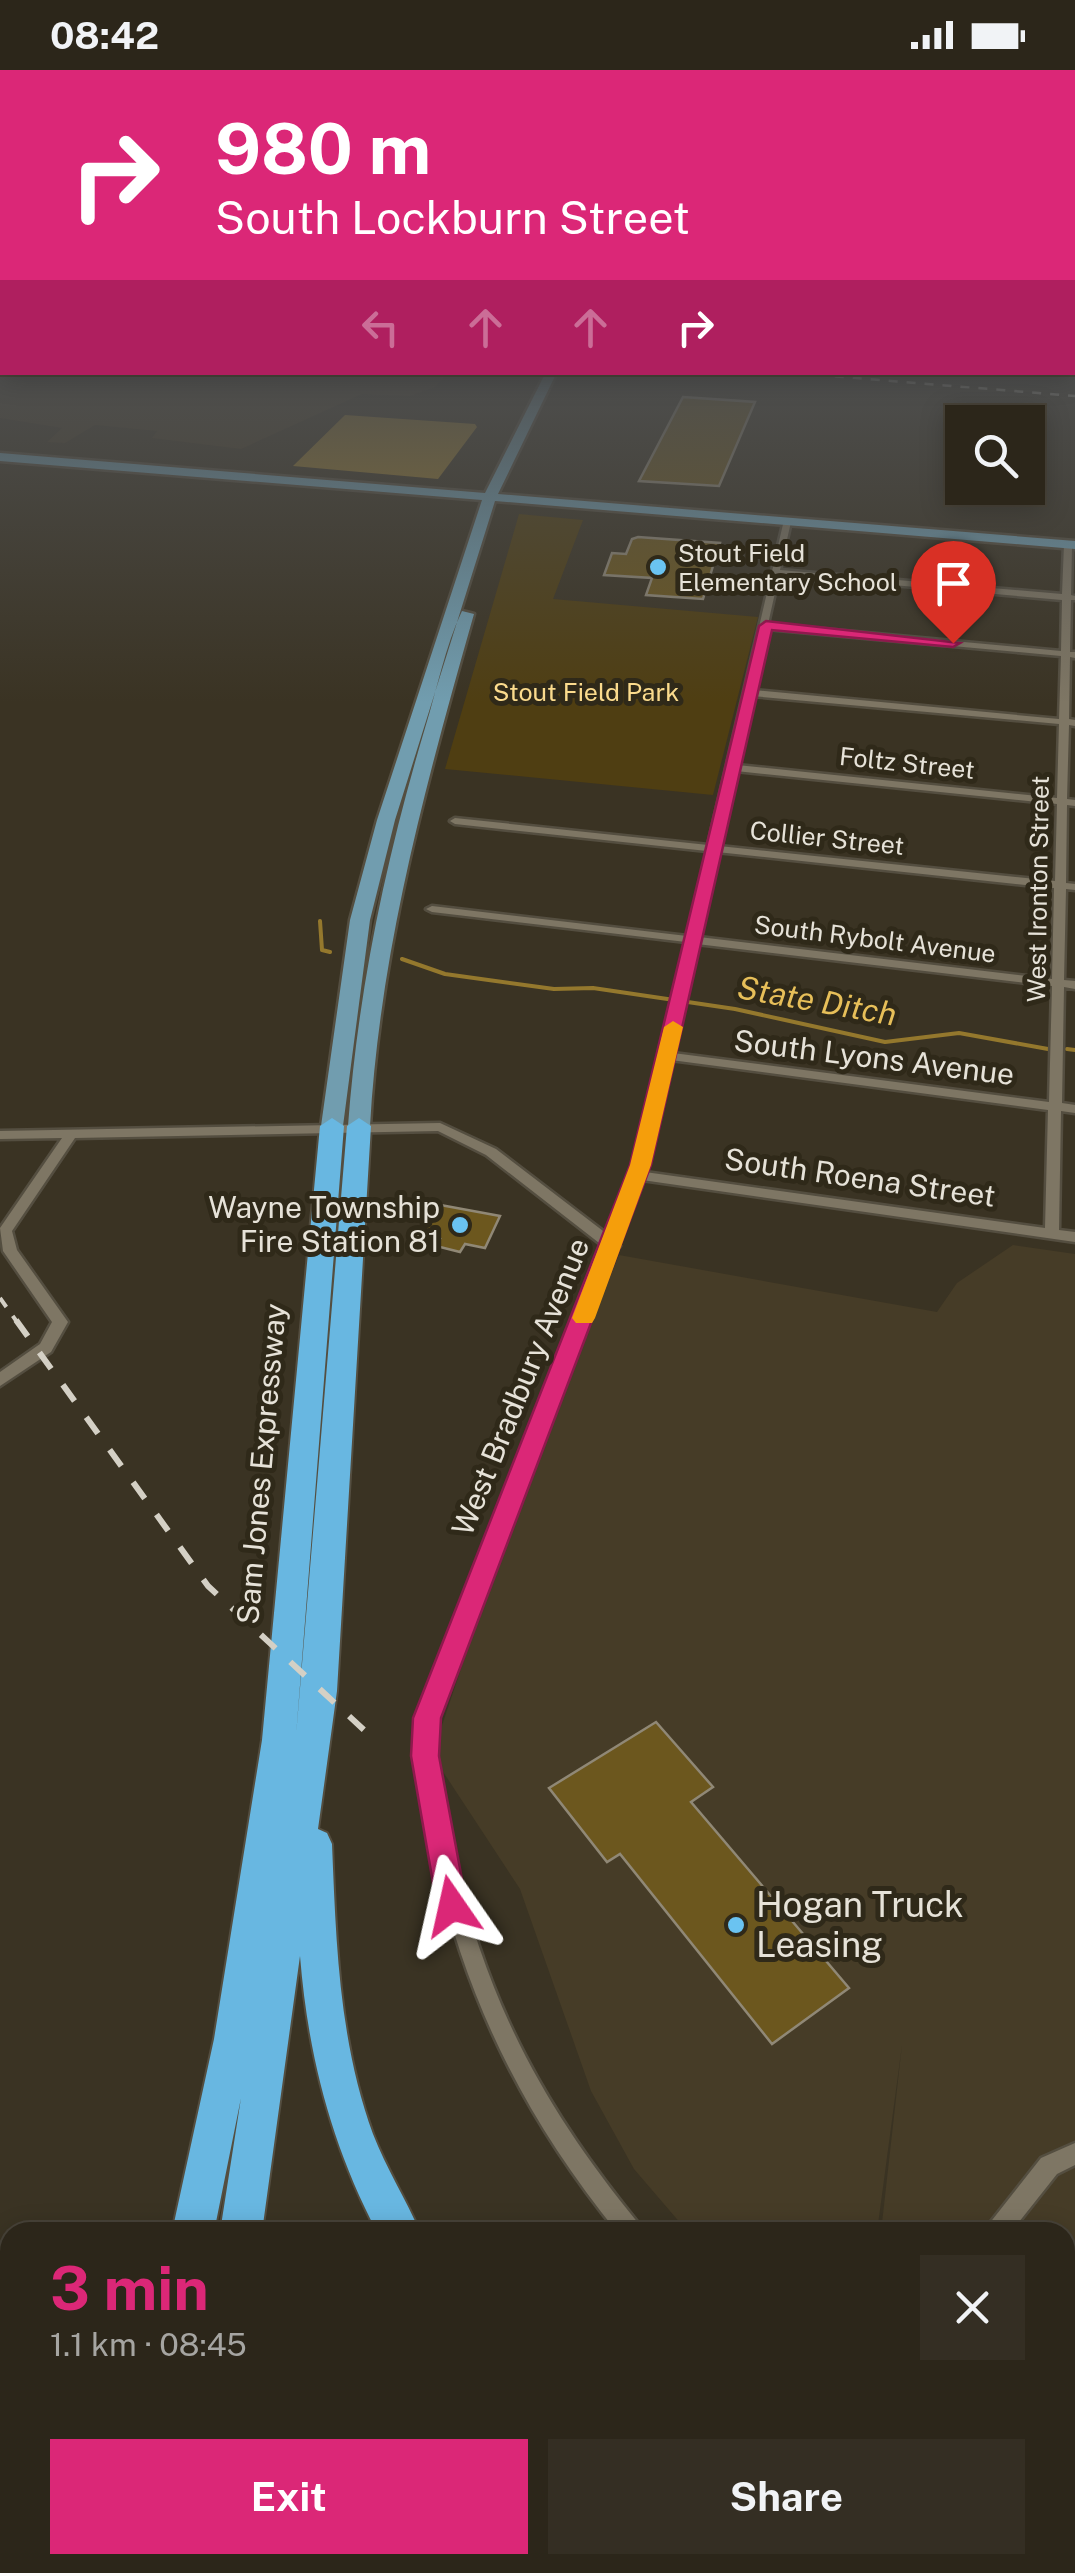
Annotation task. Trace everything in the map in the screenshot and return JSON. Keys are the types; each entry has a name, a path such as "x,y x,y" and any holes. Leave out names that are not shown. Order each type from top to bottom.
{"highway":[{"name":"Sam Jones Expressway","path":"243,2222 312,1761 334,1530 346,1126"},
{"name":"Sam Jones Expressway","path":"195,2222 233,2038 279,1740 346,1126"},
{"path":"312,1761 315,1948 322,2024 350,2129 394,2222"}],"main road":[{"path":"152,470 1072,545"},
{"name":"Sam Jones Expressway","path":"346,1126 350,977 376,853 510,470"},
{"name":"Sam Jones Expressway","path":"497,499 513,470"}],"street":[{"name":"West Bradbury Avenue","path":"623,2222 562,2145 498,2034 454,1915 425,1756 430,1708 637,1175 716,848 787,522"},
{"name":"West Ironton Street","path":"1052,1234 1059,984 1068,887 1062,802 1069,722 1072,545"},
{"path":"778,572 1071,598"},
{"path":"766,626 1070,654"},
{"path":"750,694 1069,722"},
{"name":"Foltz Street","path":"734,768 1075,803"},
{"name":"Collier Street","path":"454,821 1068,887"},
{"name":"South Rybolt Avenue","path":"432,908 1075,985"},
{"name":"South Lyons Avenue","path":"666,1056 1075,1109"},
{"path":"0,1135 426,1125 455,1132 508,1164 612,1246"},
{"path":"0,1380 53,1340 60,1322 8,1246 6,1229 72,1133"},
{"name":"South Roena Street","path":"637,1175 1075,1238"},
{"path":"0,1203 12,1220"},
{"path":"1004,2222 1050,2166 1075,2154"}],"shaded area":[{"path":"335,470 445,470 438,479"},
{"path":"1013,1245 1075,1254 1075,2222 882,2222 902,2045 878,2222 679,2222 634,2169 591,2091 520,1889 432,1755 517,1502 619,1255 937,1312 957,1283"}],"green space":[{"name":"Stout Field Park","path":"519,514 583,520 553,599 758,617 713,795 445,769"}],"building":[{"path":"645,470 726,470 719,486 639,481"},
{"name":"Stout Field Elementary School","path":"632,539 720,543 703,599 646,595 652,578 604,575 612,553 626,554"},
{"name":"Wayne Township Fire Station 81","path":"435,1204 500,1216 485,1248 465,1244 460,1252 436,1246 440,1239 419,1235"},
{"name":"Hogan Truck Leasing","path":"656,1722 713,1787 691,1802 849,1988 772,2044 620,1854 607,1862 549,1788"}],"waterway":[{"name":"State Ditch","path":"320,921 322,950 330,952"},
{"name":"State Ditch","path":"402,959 445,974 554,989 593,988 735,1009 885,1042 959,1033 1048,1049"},
{"name":"State Ditch","path":"1067,1049 1075,1050"}],"railway":[{"path":"0,1298 17,1322"},
{"path":"16,1320 208,1586 376,1741"}],"slow traffic":[{"path":"584,1318 640,1165 673,1027"}],"place":[{"name":"Stout Field Elementary School","path":"658,567"},
{"name":"Wayne Township Fire Station 81","path":"460,1225"},
{"name":"Hogan Truck Leasing","path":"736,1925"}],"route":[{"path":"452,1906 425,1756 427,1718 640,1165 766,626 953,643"}]}
